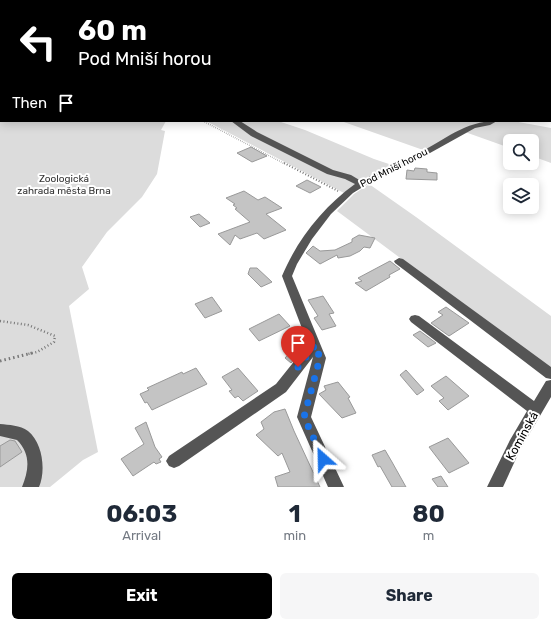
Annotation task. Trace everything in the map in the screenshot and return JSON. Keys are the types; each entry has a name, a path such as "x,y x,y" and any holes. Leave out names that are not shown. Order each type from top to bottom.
{"street":[{"path":"236,122 254,134 330,172 348,177 361,184"},
{"name":"Pod Mniší horou","path":"336,487 304,417 320,358 287,276 291,264 317,225 345,195 361,184 422,154 474,125 488,124 491,122"},
{"path":"399,261 551,374"},
{"path":"415,319 536,410"},
{"path":"174,461 281,388 315,345"},
{"name":"Komínská","path":"495,487 515,445 551,386"},
{"path":"0,430 13,431 22,435 31,449 36,463 35,477 30,487"}],"path":[{"path":"205,122 345,195"},
{"path":"0,321 22,322 43,328 55,336 54,342 37,352 0,361"}],"green space":[{"name":"Zoologická zahrada města Brna","path":"0,122 165,122 161,130 165,131 157,174 142,197 107,232 82,267 89,289 69,306 98,452 83,460 50,487 0,487"},
{"path":"208,122 281,122 395,166 344,193"},
{"path":"344,122 518,122 551,128 551,163 539,159 539,134 503,134 503,146 465,132 426,151"},
{"path":"369,184 551,316 551,370 337,211 354,194"}],"building":[{"path":"251,147 267,156 252,162 237,153"},
{"path":"415,168 427,169 427,172 437,173 437,180 406,179 407,170 414,171"},
{"path":"307,180 321,187 310,193 296,186"},
{"path":"244,191 258,200 265,197 282,208 266,214 286,230 264,239 257,233 240,239 235,235 230,245 218,234 250,222 235,209 237,208 233,205 235,204 226,198"},
{"path":"199,214 210,223 200,227 190,217"},
{"path":"359,235 375,238 370,248 364,247 360,251 350,256 338,258 337,255 320,264 306,253 313,246 320,251 335,250 352,242 352,239"},
{"path":"390,261 400,269 389,275 390,277 366,291 355,283 362,281 358,278"},
{"path":"250,268 257,268 272,282 261,287 248,274"},
{"path":"323,296 334,313 329,314 336,326 322,330 314,318 318,316 308,300"},
{"path":"212,297 222,311 205,318 195,304"},
{"path":"446,307 469,323 449,336 431,323 443,315 438,312"},
{"path":"279,314 290,326 259,341 249,329"},
{"path":"420,331 436,343 428,347 413,335"},
{"path":"296,346 302,350 291,363 285,358"},
{"path":"196,368 207,384 152,410 147,402 145,403 140,394 149,390 147,388 182,372 183,374"},
{"path":"238,368 258,391 243,401 238,396 235,398 229,391 232,390 222,377"},
{"path":"406,370 424,390 417,395 400,375"},
{"path":"446,376 469,396 448,410 439,401 444,398 431,386"},
{"path":"338,382 350,397 348,398 356,413 342,418 319,394 326,390 324,386"},
{"path":"285,409 320,487 278,487 275,477 290,472 282,453 278,456 256,435 264,429 261,422 274,412"},
{"path":"146,422 155,447 162,457 159,459 161,462 156,464 154,462 133,476 121,459 144,444 135,428"},
{"path":"448,438 469,463 449,473 429,447"},
{"path":"10,440 15,441 22,452 0,467 0,446"},
{"path":"385,450 406,487 392,487 380,466 378,467 372,455"},
{"path":"441,476 448,487 438,487 432,479"}],"route":[{"path":"298,367 315,345 320,358 304,417 323,459"}]}
